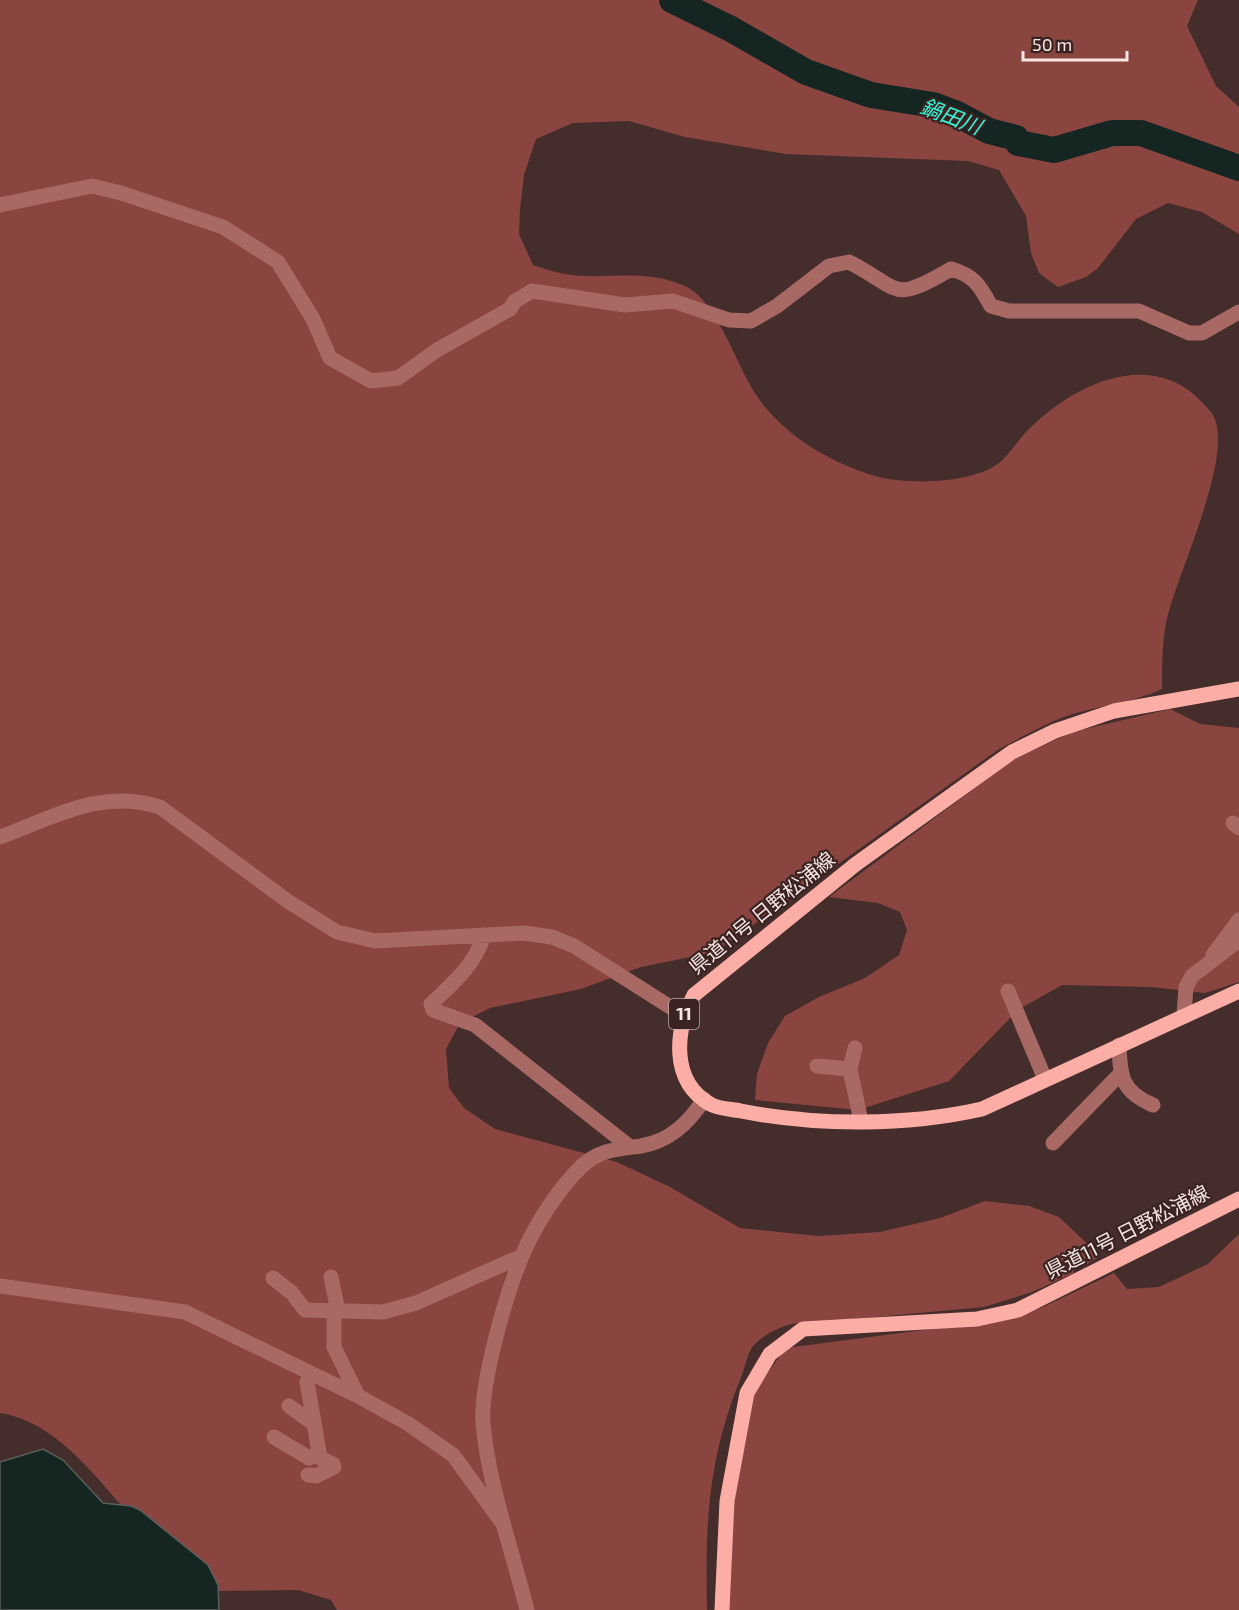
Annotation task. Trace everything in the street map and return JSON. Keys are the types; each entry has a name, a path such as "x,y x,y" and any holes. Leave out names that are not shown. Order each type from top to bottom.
{"main road":[{"name":"県道11号 日野松浦線","path":"683,1015 694,995 856,864 1012,752 1055,731 1114,711 1239,689"},
{"path":"704,1099 711,1105 768,1116 861,1120 939,1118 982,1109 1239,991"},
{"name":"11","path":"683,1015 680,1065 692,1088 704,1099"},
{"name":"県道11号 日野松浦線","path":"722,1610 727,1501 747,1393 770,1354 803,1329 977,1319 1018,1310 1239,1199"}],"street":[{"path":"0,205 92,186 121,193 223,227 278,262 313,319 330,357 371,381 398,378 437,350 510,309 515,301 532,291 625,305 673,301 729,320 751,321 777,306 829,266 849,262 895,291 910,291 951,270 965,273 978,281 992,306 1009,310 1139,311 1189,333 1202,333 1239,312"},
{"path":"1224,320 1239,327"},
{"path":"0,837 86,805 115,799 139,800 160,807 289,902 337,932 375,941 524,933 552,937 574,946 683,1015"},
{"path":"1208,962 1239,920"},
{"path":"484,935 480,949 467,970 431,1004 433,1010 475,1025 630,1147"},
{"path":"1184,1015 1186,987 1192,976 1239,940"},
{"path":"1008,991 1046,1079"},
{"path":"1119,1045 1120,1074 1134,1097 1153,1105"},
{"path":"855,1048 850,1069 861,1120"},
{"path":"817,1066 850,1069"},
{"path":"1053,1143 1120,1074"},
{"path":"527,1610 490,1466 483,1422 486,1381 522,1256 552,1203 583,1165 608,1149 643,1146 670,1136 692,1118 704,1099"},
{"path":"273,1278 292,1293 304,1310 382,1312 416,1302 522,1256"},
{"path":"331,1276 336,1311 334,1347 358,1396"},
{"path":"0,1286 185,1312 358,1396 407,1423 453,1455 506,1528"},
{"path":"308,1475 316,1476 334,1467 320,1458 307,1382 313,1374"},
{"path":"289,1407 314,1424"},
{"path":"274,1437 309,1458 319,1453"}],"shaded area":[{"path":"0,0 1198,0 1187,26 1216,86 1239,107 1239,234 1202,212 1168,203 1136,219 1098,268 1086,277 1058,287 1039,273 1031,253 1026,216 999,170 968,161 786,154 685,137 629,121 573,123 536,139 524,175 519,234 533,265 580,276 654,277 685,286 697,294 717,320 757,396 780,423 809,446 858,470 875,476 904,481 939,481 973,475 999,463 1028,430 1061,403 1100,382 1120,377 1141,375 1162,378 1182,386 1211,412 1217,430 1217,454 1211,483 1166,623 1162,689 1130,700 1066,716 999,749 715,952 641,967 581,989 490,1008 460,1023 446,1049 449,1088 464,1108 495,1129 617,1162 670,1187 740,1228 818,1236 880,1232 940,1218 985,1201 1029,1206 1059,1217 1100,1256 1084,1266 1081,1260 1071,1266 1074,1273 1032,1292 984,1307 803,1322 777,1329 754,1345 748,1355 731,1405 715,1462 708,1519 707,1610 337,1610 331,1600 298,1590 217,1591 149,1535 78,1458 60,1442 42,1429 22,1419 0,1413"},
{"path":"1170,709 1200,724 1239,728 1239,982 1205,993 1151,987 1062,985 1018,1010 949,1081 858,1110 755,1100 757,1074 768,1043 785,1016 819,997 865,978 899,955 907,930 900,912 878,903 829,897 1011,761 1072,732"},
{"path":"1239,1234 1239,1610 728,1610 722,1559 751,1395 786,1348 992,1321 1041,1308 1114,1273 1127,1289 1159,1287 1208,1264"},
{"path":"43,1449 63,1460 103,1503 131,1506 140,1510 208,1565 218,1585 219,1610 0,1610 0,1462"}],"waterway":[{"name":"鍋田川","path":"672,0 731,29 806,72 871,95 933,105 957,114 989,131 1016,138 1018,143 1054,150 1112,133 1141,133 1239,168"}]}
